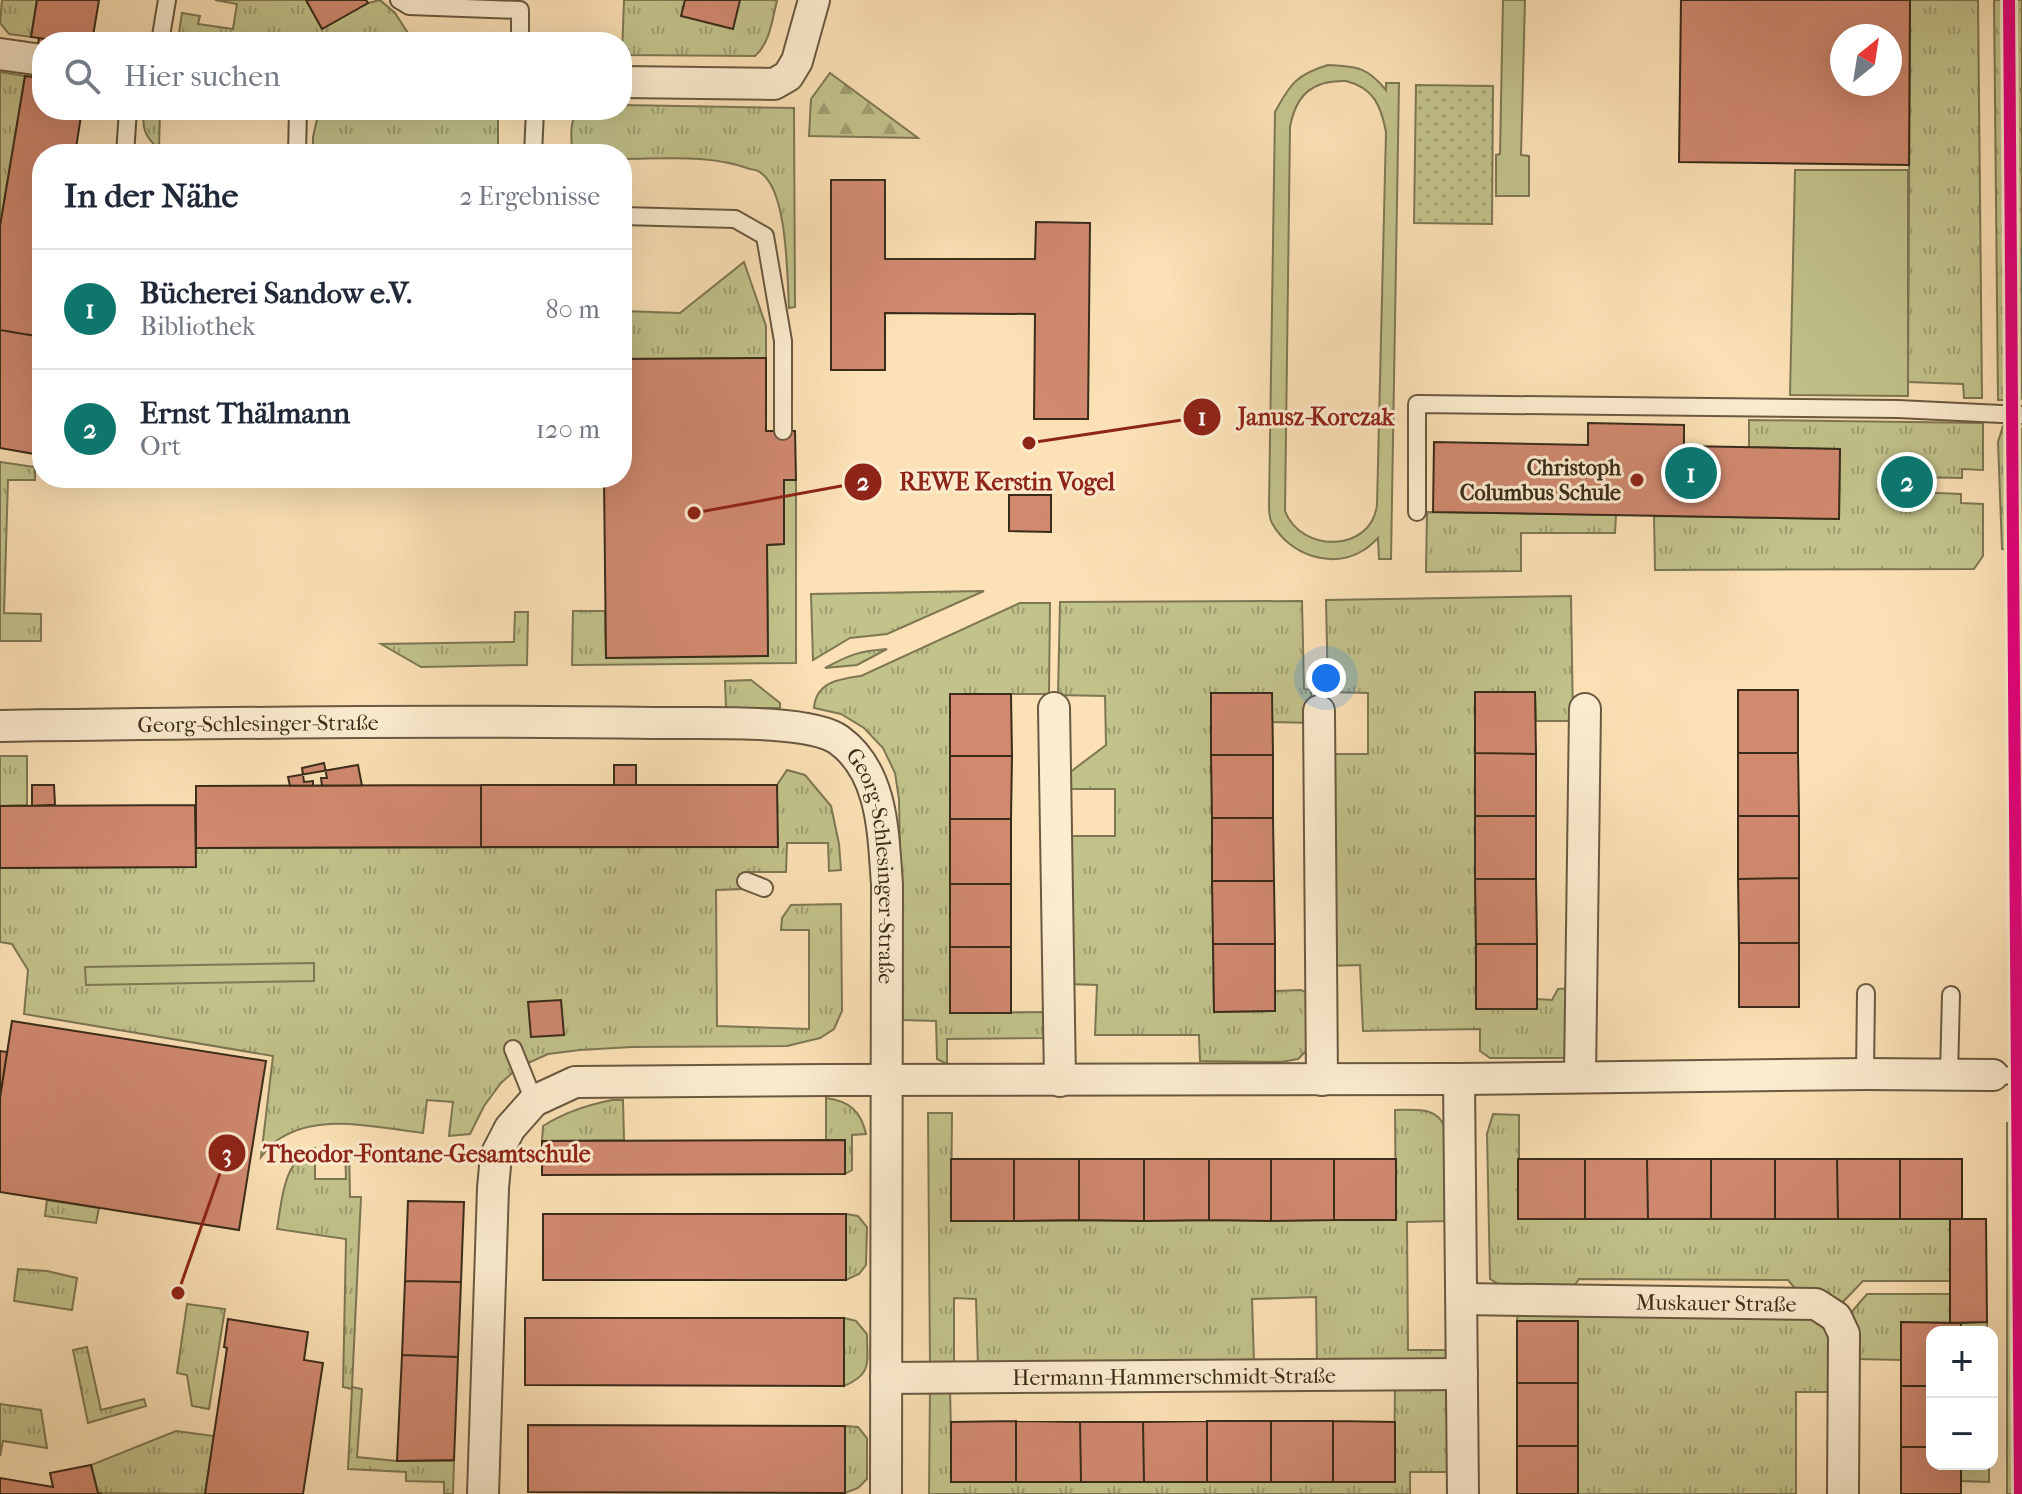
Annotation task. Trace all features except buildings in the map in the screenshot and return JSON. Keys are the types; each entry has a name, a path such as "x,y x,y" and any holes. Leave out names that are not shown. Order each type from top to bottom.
{"street":[{"path":"632,82 774,84 788,76 797,61 814,0"},
{"path":"0,54 32,59"},
{"path":"1054,708 1060,1081"},
{"path":"1580,1077 1585,709"},
{"path":"1319,711 1322,1080"},
{"name":"Georg-Schlesinger-Straße","path":"0,726 566,722 772,725 815,730 838,739 855,755 867,773 882,822 887,889 887,1080"},
{"path":"483,1494 496,1155 510,1128 534,1101 575,1082 1322,1080 1865,1074 2007,1076"},
{"path":"1459,1079 1463,1494"},
{"path":"886,1494 887,1080"},
{"name":"Muskauer Straße","path":"1462,1299 1816,1304 1836,1317 1844,1334 1843,1494"},
{"name":"Hermann-Hammerschmidt-Straße","path":"886,1378 1462,1374"}],"lane":[{"path":"162,32 167,0"},
{"path":"399,0 409,6 520,10 520,32"},
{"path":"126,144 127,120"},
{"path":"297,144 298,120"},
{"path":"533,144 535,120"},
{"path":"632,216 735,219 765,236 783,341 783,431"},
{"path":"1417,512 1417,404 1898,409 2022,415"},
{"path":"746,881 764,888"},
{"path":"1865,1074 1866,993"},
{"path":"1949,1075 1951,995"},
{"path":"513,1049 534,1101"}],"green space":[{"path":"2,0 37,0 31,37 9,34 0,23"},
{"path":"215,0 306,0 322,29 368,3 380,0 395,13 407,32 179,32 182,13 200,16 198,24 233,29 237,4"},
{"path":"624,0 777,1 767,38 755,56 632,55 632,32 623,32"},
{"path":"1503,0 1525,0 1521,155 1529,156 1529,196 1496,196 1496,155 1500,154"},
{"path":"1910,0 1978,0 1982,398 1964,398 1963,384 1908,382"},
{"path":"1994,0 2022,0 2020,400 1998,400"},
{"path":"1328,65 1367,72 1386,90 1386,83 1399,83 1391,559 1379,559 1378,538 1352,556 1325,559 1312,556 1289,544 1272,523 1269,514 1275,112 1296,81","holes":["1334,81 1356,84 1375,99 1386,132 1377,505 1372,521 1362,532 1335,542 1305,535 1293,525 1285,511 1290,127 1296,106 1315,87"]},
{"path":"0,72 25,76 0,226"},
{"path":"830,73 918,138 809,136 811,99"},
{"path":"1416,85 1493,86 1492,224 1414,223"},
{"path":"632,105 794,108 795,307 789,308 781,216 770,183 760,172 703,159 632,159 632,144 571,144 574,120 632,120"},
{"path":"160,120 159,144 151,141 143,122"},
{"path":"317,120 498,120 498,144 313,144"},
{"path":"1795,170 1908,170 1908,396 1790,395"},
{"path":"744,262 766,326 766,358 632,359 632,311 680,313"},
{"path":"1749,420 1983,423 1983,470 1962,469 1962,478 1915,477 1914,492 1961,494 1961,503 1983,504 1983,556 1974,569 1655,570 1654,516 1839,519 1840,449 1749,447"},
{"path":"2003,426 2022,429 2022,550 2002,549 1998,442"},
{"path":"0,462 32,467 32,480 8,480 4,613 41,614 41,641 0,641"},
{"path":"784,480 796,480 796,663 572,665 573,611 605,611 606,658 768,656 767,545 784,544"},
{"path":"1427,512 1616,515 1615,533 1521,533 1521,571 1426,572"},
{"path":"984,591 887,634 850,638 813,660 811,594"},
{"path":"1571,596 1573,721 1536,721 1535,692 1475,693 1476,1009 1536,1009 1537,999 1552,1000 1558,989 1573,988 1573,1041 1563,1058 1490,1058 1480,1051 1480,1029 1363,1031 1360,965 1329,966 1327,754 1368,754 1368,693 1328,692 1326,600"},
{"path":"1302,601 1304,689 1311,690 1312,723 1272,722 1271,693 1211,694 1214,1012 1275,1011 1275,991 1301,990 1307,993 1309,1048 1298,1059 1281,1062 1200,1061 1199,1035 1095,1035 1097,985 1068,984 1067,836 1115,836 1115,789 1067,789 1069,773 1106,745 1105,696 1058,695 1060,602"},
{"path":"1020,603 1050,603 1049,694 951,694 951,1013 1047,1012 1048,1038 947,1039 947,1064 937,1059 936,1021 903,1020 899,799 895,773 883,748 864,728 841,714 814,708 819,692 830,683 861,676"},
{"path":"515,612 528,612 527,665 421,667 381,644 514,642"},
{"path":"887,649 857,665 825,668 854,654"},
{"path":"751,680 780,703 780,708 726,708 725,681"},
{"path":"0,756 27,756 27,805 0,806"},
{"path":"787,770 805,775 831,806 841,870 829,871 828,843 787,843 786,872 747,872 746,889 716,890 717,1026 809,1029 809,930 781,930 782,918 791,905 841,904 842,1011 834,1029 820,1038 787,1046 632,1047 548,1054 519,1067 501,1083 484,1106 470,1134 449,1136 453,1102 427,1100 423,1133 350,1124 313,1126 279,1139 261,1157 273,1056 24,1014 28,970 12,944 0,942 0,868 195,867 195,848 777,847 777,785"},
{"path":"314,963 314,981 86,985 85,967"},
{"path":"826,1098 853,1108 866,1134 852,1135 852,1170 845,1174 826,1140"},
{"path":"612,1100 623,1100 624,1140 542,1141 543,1126 551,1121"},
{"path":"1395,1110 1432,1113 1445,1129 1448,1221 1407,1222 1408,1350 1450,1350 1448,1363 1317,1364 1316,1297 1252,1299 1254,1363 978,1366 976,1299 954,1298 954,1366 930,1366 928,1113 952,1113 951,1221 1396,1220"},
{"path":"1493,1114 1519,1115 1519,1219 1950,1219 1950,1281 1863,1281 1840,1305 1827,1293 1799,1293 1788,1280 1579,1279 1570,1292 1510,1291 1490,1279 1487,1134"},
{"path":"2007,1123 2022,1123 2022,1494 2007,1494"},
{"path":"315,1148 315,1179 346,1179 345,1148 349,1149 350,1197 361,1197 352,1387 362,1389 357,1457 454,1461 453,1494 444,1494 444,1482 406,1481 406,1472 348,1469 352,1389 343,1387 346,1239 277,1229 290,1171 304,1153"},
{"path":"47,1200 99,1208 96,1223 45,1216"},
{"path":"846,1214 858,1216 867,1227 866,1265 859,1274 846,1280"},
{"path":"18,1269 77,1278 72,1310 14,1301"},
{"path":"1867,1294 1950,1294 1950,1323 1901,1323 1901,1360 1858,1359 1858,1326 1849,1315"},
{"path":"187,1304 225,1309 209,1409 192,1406 187,1375 177,1373"},
{"path":"1518,1309 1803,1312 1820,1320 1831,1337 1831,1392 1796,1392 1796,1494 1578,1494 1578,1321 1517,1321"},
{"path":"844,1318 856,1321 867,1334 867,1352 864,1372 844,1386"},
{"path":"1987,1322 1987,1326 1961,1326 1961,1323"},
{"path":"87,1347 101,1410 144,1399 146,1406 88,1423 73,1350"},
{"path":"1395,1383 1450,1386 1452,1472 1410,1472 1410,1494 929,1494 930,1388 950,1388 952,1482 1394,1482"},
{"path":"0,1404 41,1410 47,1448 3,1441 0,1456"},
{"path":"845,1426 858,1427 867,1438 867,1479 858,1488 845,1493"},
{"path":"176,1431 214,1436 205,1494 98,1493 91,1465"},
{"path":"1961,1470 1989,1470 1989,1482 1961,1481"}],"tram line":[{"name":"2","path":"2009,0 2020,1494"}],"place":[{"name":"Janusz-Korczak","path":"1029,443"},
{"name":"Bücherei Sandow e.V.","path":"1691,473"},
{"name":"Christoph Columbus Schule","path":"1637,480"},
{"name":"Ernst Thälmann","path":"1907,482"},
{"name":"REWE Kerstin Vogel","path":"694,513"},
{"name":"Theodor-Fontane-Gesamtschule","path":"178,1293"}]}
